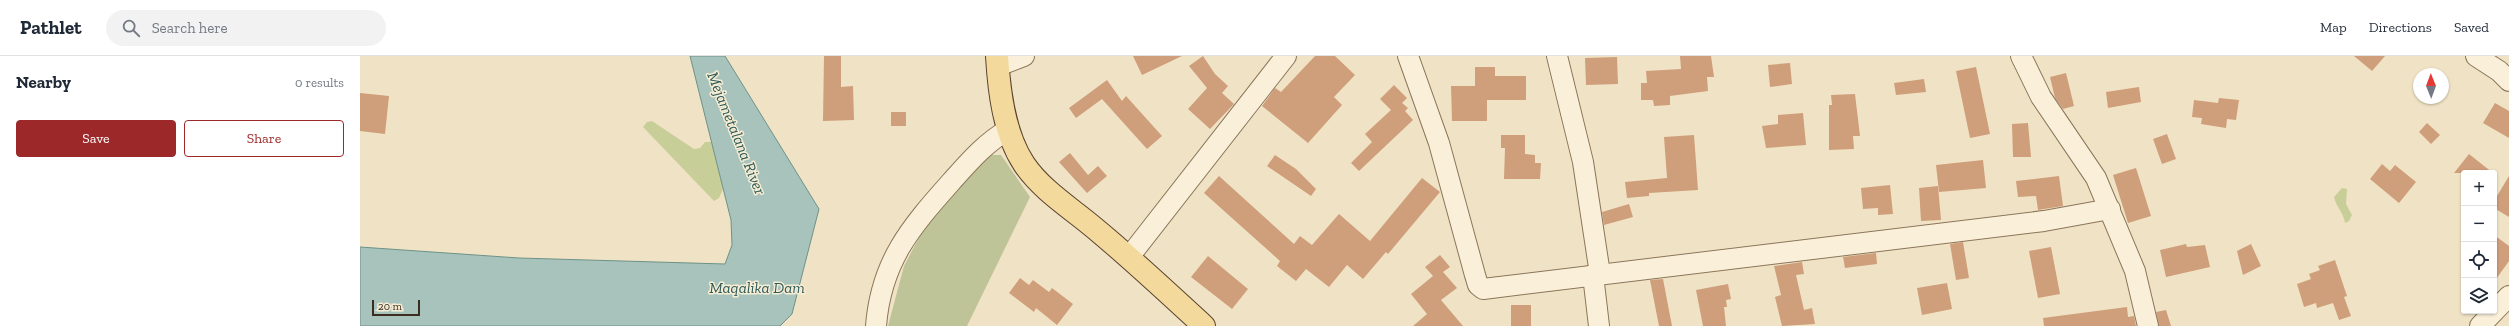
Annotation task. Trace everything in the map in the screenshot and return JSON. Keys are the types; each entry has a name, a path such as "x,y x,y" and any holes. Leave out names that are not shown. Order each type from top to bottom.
{"main road":[{"path":"997,61 1001,95 1009,129 1024,164 1040,183 1129,257 1204,326"}],"street":[{"path":"997,61 1024,56"},
{"path":"1129,257 1286,56"},
{"path":"1408,56 1439,143 1478,284 1483,289 1496,289 1597,274 2044,221 2110,209"},
{"path":"1557,56 1582,162 1597,274 1599,326"},
{"path":"2021,56 2041,97 2096,178 2135,271 2148,326"},
{"path":"2476,56 2499,71 2509,81"},
{"path":"876,326 881,292 894,258 905,236 980,150 990,140 1009,129"},
{"path":"2480,326 2509,296"}],"green space":[{"path":"652,121 694,149 700,148 705,142 712,142 723,189 719,198 714,201 643,127 647,122"},
{"path":"982,155 1001,155 1030,197 967,326 888,326 904,266 934,209"},
{"path":"2342,188 2347,189 2346,204 2352,215 2349,221 2345,223 2334,197"}],"water":[{"name":"Maqalika Dam","path":"690,56 725,56 819,209 792,314 780,326 360,326 360,247 519,258 725,264 732,245 731,220"}],"building":[{"path":"824,56 841,56 841,87 853,86 854,120 823,121"},
{"path":"1133,56 1182,56 1142,75"},
{"path":"1203,56 1215,74 1228,86 1222,93 1234,104 1210,129 1188,109 1207,88 1189,66"},
{"path":"1315,56 1335,56 1355,75 1334,97 1342,105 1308,143 1262,106 1275,88 1281,92"},
{"path":"1680,56 1711,56 1714,77 1707,77 1708,91 1670,96 1670,105 1654,106 1653,100 1641,100 1641,83 1647,83 1646,71 1681,69"},
{"path":"2354,56 2385,56 2372,71"},
{"path":"1617,57 1618,84 1586,85 1585,58"},
{"path":"1790,63 1792,84 1770,87 1768,65"},
{"path":"1475,67 1495,67 1495,76 1526,76 1526,100 1487,100 1487,121 1452,121 1451,86 1475,86"},
{"path":"1976,67 1990,134 1970,138 1956,71"},
{"path":"2066,73 2074,106 2063,109 2055,98 2050,77"},
{"path":"1924,79 1926,92 1896,95 1894,83"},
{"path":"1107,80 1122,101 1126,96 1162,136 1147,149 1102,99 1076,118 1069,108"},
{"path":"1394,85 1407,98 1402,103 1408,108 1405,111 1413,120 1359,171 1351,163 1372,142 1365,134 1391,110 1380,99"},
{"path":"2139,87 2141,102 2108,108 2106,92"},
{"path":"360,93 389,96 385,134 360,131"},
{"path":"1855,94 1860,136 1853,136 1854,149 1829,150 1829,105 1832,105 1831,95"},
{"path":"2219,98 2239,100 2236,120 2227,119 2226,128 2201,124 2202,118 2192,117 2194,100 2218,103"},
{"path":"2495,103 2509,111 2509,138 2483,123"},
{"path":"891,112 906,112 906,126 891,126"},
{"path":"1803,113 1806,145 1766,148 1762,126 1778,124 1778,115"},
{"path":"2028,123 2031,157 2013,157 2012,124"},
{"path":"2427,123 2440,135 2431,144 2419,132"},
{"path":"2167,134 2176,159 2162,164 2153,139"},
{"path":"1501,135 1525,135 1525,154 1535,155 1535,163 1541,163 1540,179 1504,179 1505,148 1501,148"},
{"path":"1694,135 1698,190 1649,193 1649,196 1627,198 1625,182 1667,178 1664,137"},
{"path":"1070,153 1088,175 1098,166 1107,176 1087,193 1059,162"},
{"path":"2469,154 2489,170 2461,170 2461,173 2454,173"},
{"path":"1275,155 1296,169 1316,189 1311,196 1267,166"},
{"path":"1983,160 1986,188 1939,192 1936,165"},
{"path":"2382,164 2390,171 2395,165 2416,182 2399,203 2370,179"},
{"path":"2136,168 2151,216 2128,223 2113,175"},
{"path":"1219,176 1294,244 1300,236 1312,245 1339,214 1370,241 1422,178 1440,192 1388,254 1386,252 1363,279 1347,265 1329,287 1306,269 1296,281 1277,266 1280,261 1204,193"},
{"path":"2059,176 2063,206 2038,210 2036,196 2018,197 2016,181"},
{"path":"2509,176 2509,217 2497,210 2497,196"},
{"path":"1890,185 1893,214 1878,215 1878,208 1863,209 1861,188"},
{"path":"1938,186 1941,220 1921,221 1919,188"},
{"path":"1629,204 1633,217 1604,225 1602,212"},
{"path":"2497,237 2509,246 2509,261 2497,278"},
{"path":"1963,242 1969,278 1956,280 1950,244"},
{"path":"2186,244 2187,247 2205,245 2210,267 2166,277 2160,250"},
{"path":"2251,244 2261,266 2243,275 2237,251"},
{"path":"2051,247 2060,294 2038,298 2029,251"},
{"path":"1876,253 1877,264 1845,268 1843,257"},
{"path":"1440,255 1450,267 1443,272 1457,288 1441,300 1463,326 1413,326 1427,314 1411,294 1433,276 1425,267"},
{"path":"1208,256 1248,289 1232,309 1191,277"},
{"path":"2335,260 2347,296 2344,297 2351,316 2339,320 2333,303 2317,308 2316,303 2304,307 2297,284 2311,279 2309,274 2320,270 2318,266"},
{"path":"1802,262 1804,274 1796,275 1804,310 1812,308 1815,324 1782,326 1775,297 1781,295 1774,266"},
{"path":"1020,278 1029,285 1033,280 1049,292 1052,288 1073,304 1057,325 1036,308 1034,312 1009,293"},
{"path":"1663,279 1672,326 1659,326 1650,280"},
{"path":"1947,283 1952,309 1922,315 1917,288"},
{"path":"1728,284 1731,299 1726,300 1727,307 1724,307 1726,326 1703,326 1696,290"},
{"path":"1511,305 1531,305 1531,326 1511,326"},
{"path":"2127,307 2128,317 2134,316 2136,326 2044,326 2043,318"},
{"path":"2166,310 2171,326 2159,326 2156,312"}],"water label":[{"name":"Mejametalana River","path":"737,133"}]}
